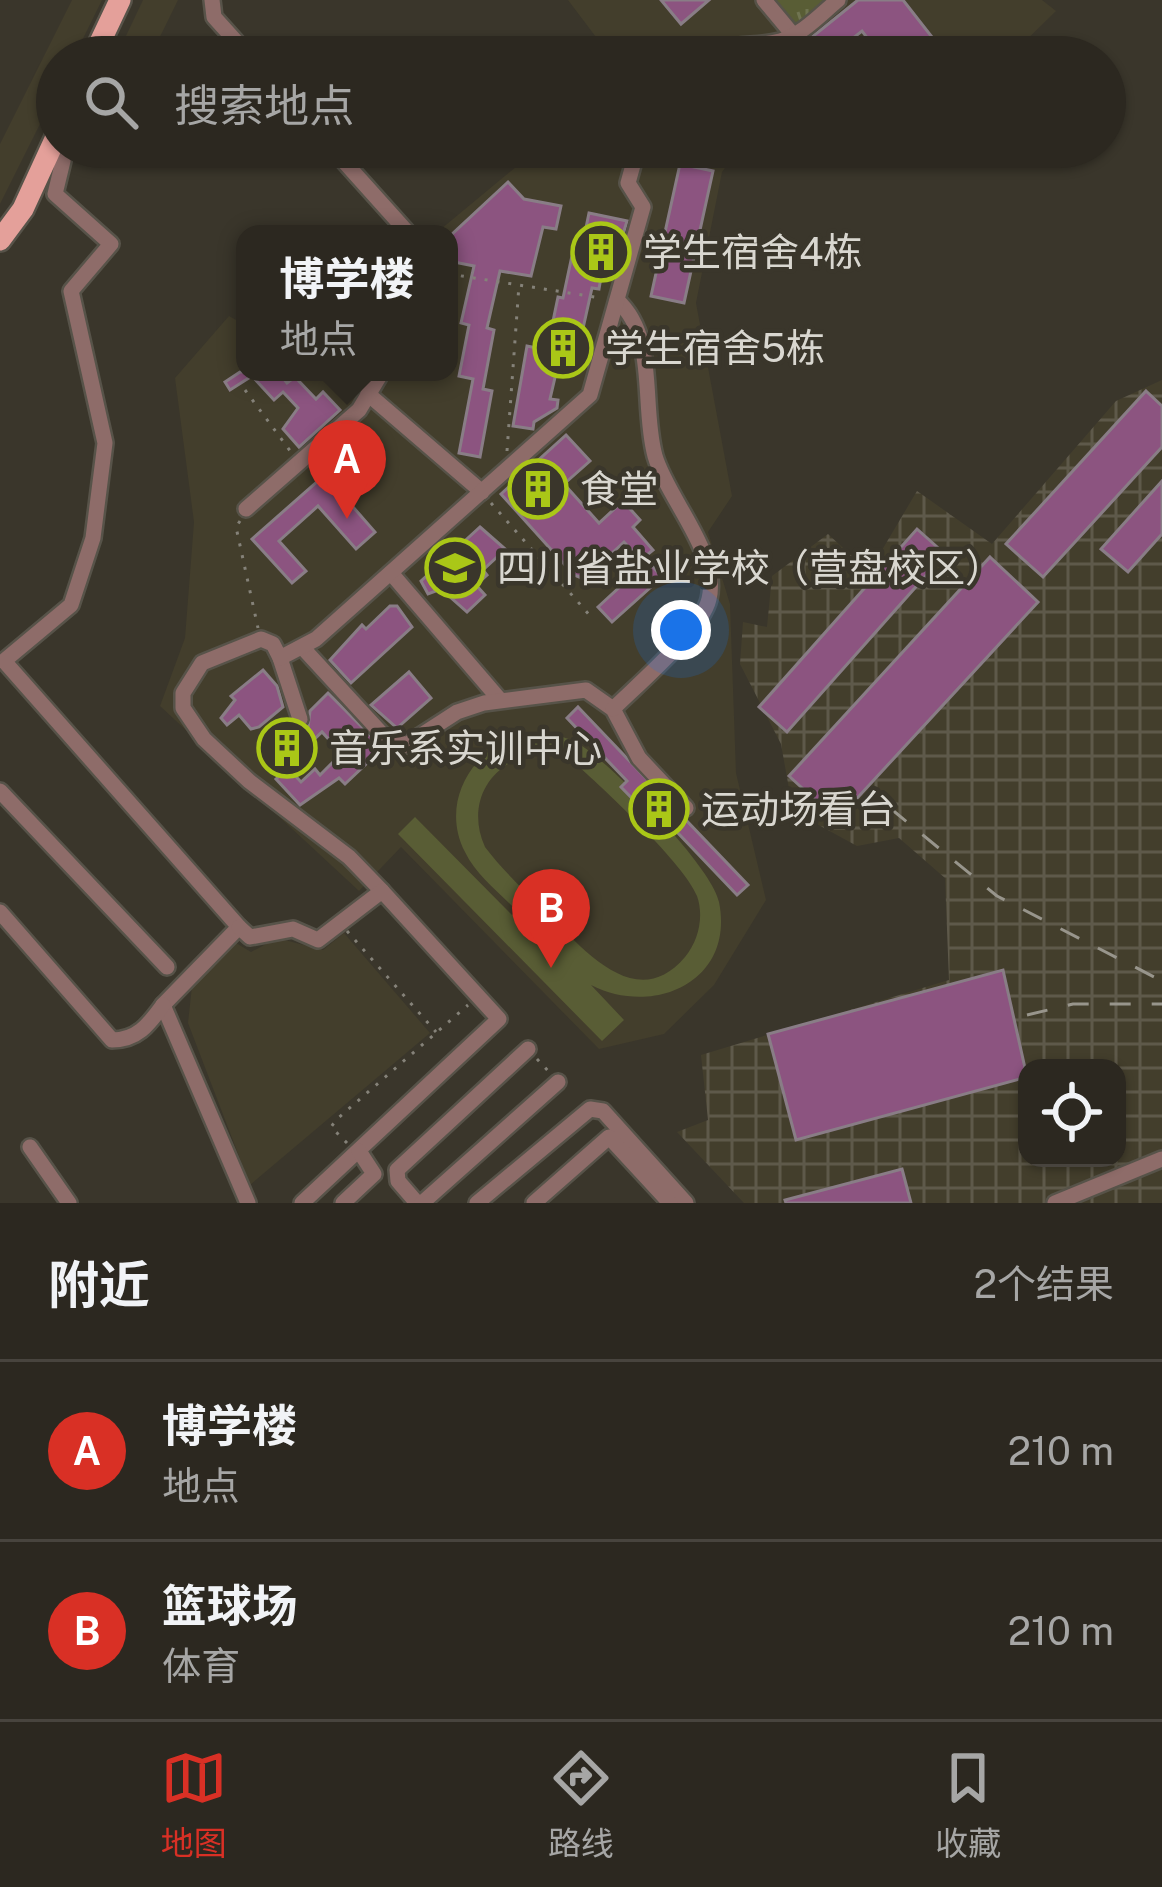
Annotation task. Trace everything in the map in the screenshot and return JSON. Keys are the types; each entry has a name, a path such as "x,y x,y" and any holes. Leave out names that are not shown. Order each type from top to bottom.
{"main road":[{"path":"103,36 120,0"},
{"path":"0,240 23,209 42,168"}],"street":[{"path":"212,0 214,17 231,36"},
{"path":"764,0 794,36 838,0"},
{"path":"61,168 55,194 111,244 70,292 105,443 93,538 71,604 2,663 250,937 293,929 318,940 382,891"},
{"path":"350,168 401,225"},
{"path":"280,658 302,646 391,573 590,395 643,207 628,183 632,168"},
{"path":"613,709 704,614 711,588 707,567 668,494 656,457 645,410 643,340 636,322 616,300"},
{"path":"246,509 359,410 376,381"},
{"path":"368,394 482,492"},
{"path":"391,573 500,700"},
{"path":"300,719 280,658 273,644 261,639 202,664 183,693 183,708 203,739 249,781 349,857 499,1019 304,1202"},
{"path":"302,646 394,743 406,746 457,712 500,700 586,690 613,709 640,758 686,808"},
{"path":"0,791 167,967"},
{"path":"0,912 112,1040 127,1040 147,1027 239,927"},
{"path":"163,1005 248,1203"},
{"path":"529,1049 397,1170 398,1181 420,1203 558,1082"},
{"path":"478,1203 590,1109 603,1111 686,1203"},
{"path":"535,1203 609,1137 670,1203"},
{"path":"30,1147 69,1203"},
{"path":"343,1203 374,1174 355,1150"},
{"path":"1055,1203 1162,1159"}],"path":[{"path":"458,276 616,300"},
{"path":"506,471 519,286"},
{"path":"245,390 299,463"},
{"path":"482,492 593,619"},
{"path":"246,509 236,527 261,639"},
{"path":"342,925 437,1033"},
{"path":"355,1150 331,1127 337,1119 480,998"},
{"path":"529,1049 558,1082"}],"shaded area":[{"path":"72,0 102,0 84,36 54,36"},
{"path":"143,0 178,0 160,36 126,36"},
{"path":"568,0 1042,0 1056,11 1030,36 595,36"},
{"path":"36,72 36,132 0,204 0,144"},
{"name":"四川省盐业学校（营盘校区）","path":"515,168 725,168 696,303 732,496 708,532 730,604 736,773 766,900 714,985 664,1034 599,1049 401,847 359,891 160,706 185,638 194,522 175,378 229,316 236,320 236,381 458,381 458,225 446,225"},
{"path":"1162,380 1162,1203 744,1203 677,1132 708,1120 701,1055 949,980 945,878 899,838 857,846 793,811 781,744 740,664 743,622 767,627 772,576 828,534 869,572 917,491 992,544 1116,401"},
{"path":"344,933 430,1033 250,1185 188,1023 192,986 236,943 251,952 277,938 323,950"}],"green space":[{"path":"774,0 827,0 796,26"},
{"path":"526,734 553,735 594,755 681,842 719,902 721,930 714,953 702,972 684,986 639,997 591,985 624,1020 602,1041 398,834 415,817 512,915 516,910 481,876 465,852 456,814 466,778 490,750","holes":["554,755 578,766 690,882 700,912 697,936 685,957 667,973 630,978 595,959 485,847 478,816 493,777 517,759"]}],"building":[{"path":"661,0 709,0 681,24"},
{"path":"858,0 903,0 931,36 866,36 862,31 856,36 813,36"},
{"path":"679,168 713,171 684,303 651,296"},
{"path":"508,182 524,199 561,206 556,229 543,227 531,276 500,271 487,328 494,330 483,389 492,391 480,457 459,453 473,379 459,376 469,325 461,323 474,266 458,263 458,229"},
{"path":"589,213 627,221 610,279 601,277 599,289 592,288 576,360 560,356 550,399 558,400 557,408 534,422 533,429 513,426 527,346 547,350 558,297 563,298 573,251 581,252"},
{"path":"236,375 236,381 244,381 230,390 225,382"},
{"path":"257,381 299,381 316,399 323,392 340,410 299,447 283,429 298,408 283,392 274,400"},
{"path":"1146,391 1162,406 1162,447 1043,577 1006,544"},
{"path":"566,435 590,461 564,484 599,523 623,501 640,520 633,527 653,550 641,560 624,542 584,579 574,575 501,494"},
{"path":"344,458 359,474 339,491 375,532 356,549 318,506 279,541 306,571 292,583 252,539"},
{"path":"1162,481 1162,534 1128,572 1101,549"},
{"path":"480,527 512,555 502,564 496,558 483,570 487,575 476,585 485,595 467,612 441,589 428,594 421,581"},
{"path":"917,529 945,554 787,732 759,707"},
{"path":"990,557 1038,602 837,820 789,776"},
{"path":"648,561 662,577 612,622 598,607"},
{"path":"390,606 397,606 412,627 351,683 330,660 362,625 366,629"},
{"path":"263,670 277,686 283,707 259,727 251,729 239,715 227,725 221,718 235,700 231,696"},
{"path":"409,672 431,698 397,728 371,705"},
{"name":"音乐系实训中心","path":"328,693 383,748 345,784 339,778 300,805 276,779 288,768 301,782 315,769 320,775 353,749 341,736 333,744 322,732 284,768 267,750 291,727 308,728 310,711"},
{"name":"运动场看台","path":"578,707 748,885 737,895 675,830 669,836 621,787 627,781 567,718"},
{"path":"1003,970 1023,1059 1018,1059 1018,1079 796,1140 768,1034"},
{"path":"902,1169 911,1203 785,1200"}],"railway":[{"path":"890,808 997,896 1162,981"},
{"path":"1027,1015 1073,1004 1162,1004"}],"place":[{"name":"学生宿舍4栋","path":"601,252"},
{"name":"学生宿舍5栋","path":"563,348"},
{"name":"食堂","path":"538,489"},
{"name":"博学楼","path":"347,519"},
{"name":"四川省盐业学校（营盘校区）","path":"455,568"},
{"name":"音乐系实训中心","path":"287,748"},
{"name":"运动场看台","path":"659,809"},
{"name":"篮球场","path":"551,968"}]}
